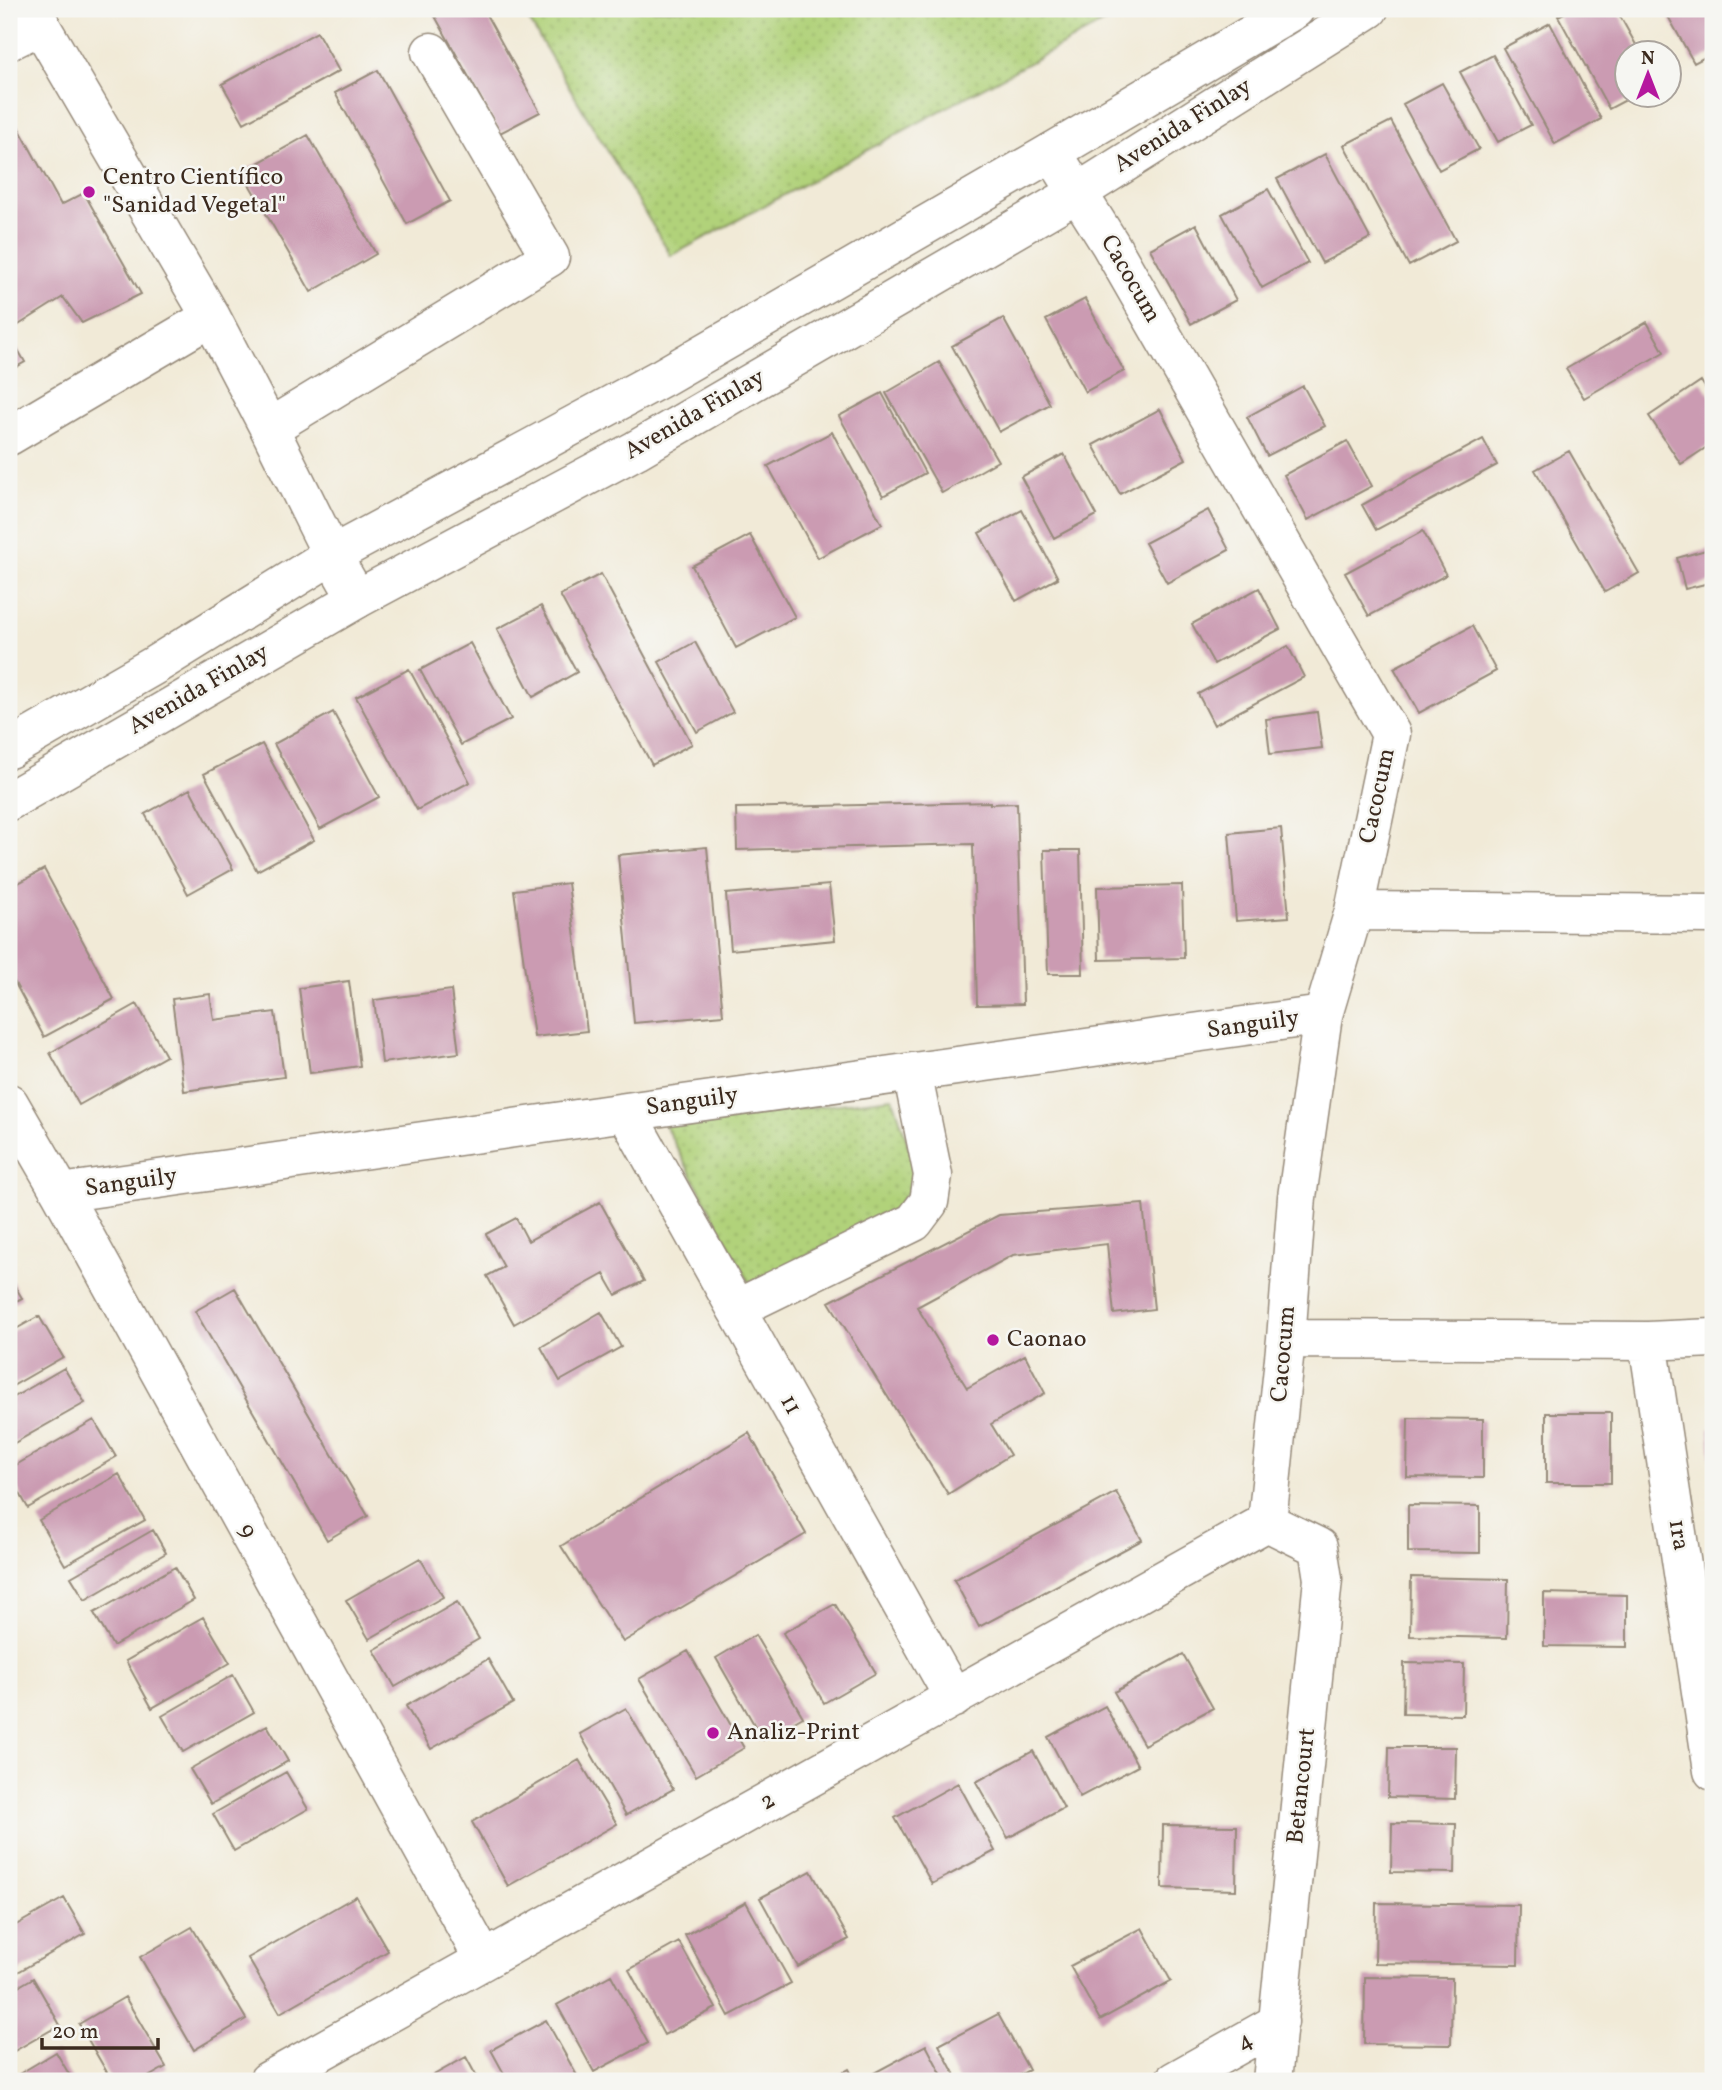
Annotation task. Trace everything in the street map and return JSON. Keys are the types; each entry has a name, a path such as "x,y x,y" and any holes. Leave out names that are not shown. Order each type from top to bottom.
{"street":[{"name":"Avenida Finlay","path":"9,749 155,665 332,555 663,377 1295,9"},
{"name":"Avenida Finlay","path":"9,801 357,599 636,450 1077,192 1369,9"},
{"path":"27,25 211,317 357,599"},
{"path":"269,428 550,257 431,52"},
{"name":"Cacocum","path":"1052,152 1110,244 1391,734 1354,911 1323,1015 1297,1197 1267,1522"},
{"path":"9,436 211,317"},
{"path":"1354,911 1713,915"},
{"name":"Sanguily","path":"61,1193 1323,1015"},
{"path":"736,1309 914,1222 929,1202 933,1175 912,1072"},
{"name":"9","path":"9,1102 484,1960"},
{"name":"11","path":"626,1112 954,1698"},
{"path":"1286,1339 1648,1341 1713,1338"},
{"name":"1ra","path":"1648,1341 1713,1771"},
{"name":"2","path":"268,2081 1267,1522"},
{"name":"Betancourt","path":"1267,1522 1318,1547 1323,1579 1272,2081"},
{"name":"4","path":"1174,2081 1279,2022"}],"green space":[{"path":"522,9 1129,9 671,256"},
{"path":"893,1098 913,1159 913,1185 891,1213 750,1284 664,1124"}],"building":[{"path":"431,9 483,9 540,112 500,133"},
{"path":"1572,9 1616,9 1632,38 1614,38 1614,106 1609,109 1558,16"},
{"path":"1664,9 1713,9 1713,53 1694,63 1684,45 1684,38 1680,38"},
{"path":"1550,23 1601,119 1555,144 1503,48"},
{"path":"317,32 339,71 244,123 222,84"},
{"path":"1493,55 1531,125 1498,142 1460,72"},
{"path":"378,70 450,201 407,224 335,93"},
{"path":"1442,83 1479,149 1439,170 1403,104"},
{"path":"9,110 61,205 84,193 141,294 82,323 63,297 9,331"},
{"path":"1391,121 1456,241 1409,266 1344,145"},
{"path":"308,135 376,254 311,292 242,172"},
{"path":"1325,154 1370,238 1322,263 1277,179"},
{"path":"1268,189 1308,263 1262,288 1222,214"},
{"path":"1196,224 1236,300 1191,324 1150,249"},
{"path":"1085,299 1124,371 1085,392 1046,320"},
{"path":"1003,318 1050,404 999,432 952,346"},
{"path":"1647,322 1664,352 1584,398 1566,369"},
{"path":"9,334 25,362 9,371"},
{"path":"939,362 998,461 942,493 886,393"},
{"path":"1701,381 1713,400 1713,443 1681,464 1649,416"},
{"path":"1303,386 1325,426 1267,456 1247,417"},
{"path":"882,393 925,473 883,496 839,416"},
{"path":"1160,409 1186,459 1120,494 1093,445"},
{"path":"832,432 882,524 818,558 768,466"},
{"path":"1483,439 1497,465 1376,530 1362,505"},
{"path":"1347,441 1372,486 1308,520 1284,475"},
{"path":"1569,451 1639,573 1605,592 1535,470"},
{"path":"1064,454 1097,515 1054,538 1021,477"},
{"path":"1022,510 1058,578 1016,601 979,533"},
{"path":"1208,510 1229,550 1167,583 1145,543"},
{"path":"1423,531 1446,575 1369,616 1345,573"},
{"path":"750,535 795,617 736,648 692,566"},
{"path":"1713,548 1713,582 1685,589 1677,558"},
{"path":"601,574 692,744 652,765 560,595"},
{"path":"1259,588 1280,629 1214,664 1192,624"},
{"path":"541,606 577,672 533,697 497,629"},
{"path":"1472,626 1496,671 1419,713 1394,668"},
{"path":"695,642 733,712 697,732 659,662"},
{"path":"470,643 511,719 461,745 420,670"},
{"path":"1288,646 1304,677 1214,725 1198,694"},
{"path":"409,669 470,782 417,810 356,697"},
{"path":"333,712 379,797 320,829 274,744"},
{"path":"1317,712 1322,748 1270,754 1266,719"},
{"path":"262,744 314,840 257,871 204,774"},
{"path":"190,789 233,869 188,894 145,814"},
{"path":"1017,803 1023,1004 977,1005 973,844 737,850 736,808"},
{"path":"1281,828 1289,917 1236,921 1229,833"},
{"path":"707,847 723,1015 634,1023 618,855"},
{"path":"1044,850 1080,850 1083,974 1048,974"},
{"path":"44,869 114,999 44,1037 9,972 9,888"},
{"path":"568,883 587,1031 534,1037 514,890"},
{"path":"829,885 835,940 731,950 726,894"},
{"path":"1182,885 1184,958 1099,960 1097,887"},
{"path":"349,981 360,1066 310,1073 299,988"},
{"path":"451,990 459,1053 382,1063 374,1000"},
{"path":"210,994 214,1020 275,1012 284,1077 184,1091 172,999"},
{"path":"137,1004 166,1056 79,1105 50,1053"},
{"path":"600,1202 644,1281 616,1295 604,1274 514,1324 487,1276 504,1267 486,1234 516,1218 528,1241"},
{"path":"1143,1204 1154,1309 1114,1314 1107,1244 1013,1255 917,1307 967,1388 1025,1355 1045,1393 991,1424 1010,1455 948,1494 829,1302 999,1215"},
{"path":"9,1276 22,1298 9,1305"},
{"path":"235,1288 368,1516 327,1540 195,1311"},
{"path":"601,1312 621,1347 560,1381 541,1347"},
{"path":"39,1316 63,1357 9,1388 9,1333"},
{"path":"64,1368 85,1403 9,1446 9,1400"},
{"path":"1546,1413 1611,1413 1611,1483 1546,1483"},
{"path":"1408,1418 1483,1419 1483,1478 1407,1477"},
{"path":"94,1420 116,1457 28,1508 9,1474 9,1469"},
{"path":"1713,1428 1713,1459 1711,1459 1709,1429"},
{"path":"749,1433 806,1534 623,1642 561,1546"},
{"path":"119,1474 145,1520 65,1565 39,1520"},
{"path":"1116,1492 1142,1540 979,1627 954,1580"},
{"path":"1408,1505 1480,1506 1480,1553 1408,1552"},
{"path":"153,1530 166,1553 85,1600 71,1577"},
{"path":"420,1558 443,1597 369,1639 346,1600"},
{"path":"175,1567 194,1600 113,1646 94,1613"},
{"path":"1411,1577 1508,1579 1507,1638 1410,1636"},
{"path":"1544,1593 1627,1595 1627,1647 1544,1646"},
{"path":"457,1602 479,1639 395,1687 374,1650"},
{"path":"835,1604 876,1673 824,1703 783,1633"},
{"path":"203,1617 230,1663 152,1708 126,1661"},
{"path":"755,1635 803,1717 763,1740 716,1658"},
{"path":"688,1651 744,1748 696,1776 639,1679"},
{"path":"1183,1654 1213,1708 1144,1745 1114,1692"},
{"path":"488,1659 513,1703 431,1749 406,1706"},
{"path":"1404,1663 1464,1664 1463,1715 1403,1714"},
{"path":"233,1675 254,1712 183,1752 162,1716"},
{"path":"1105,1706 1138,1766 1080,1797 1048,1737"},
{"path":"626,1708 673,1789 626,1815 580,1734"},
{"path":"267,1725 288,1761 211,1804 190,1769"},
{"path":"1389,1747 1456,1747 1455,1799 1388,1797"},
{"path":"1033,1751 1064,1808 1008,1838 976,1782"},
{"path":"579,1760 617,1824 508,1886 472,1822"},
{"path":"286,1772 308,1809 234,1851 213,1814"},
{"path":"958,1783 995,1851 932,1884 895,1818"},
{"path":"1392,1823 1456,1824 1455,1873 1391,1872"},
{"path":"1163,1825 1237,1826 1236,1890 1162,1888"},
{"path":"811,1871 849,1939 798,1967 760,1898"},
{"path":"356,1896 388,1951 280,2013 248,1958"},
{"path":"64,1898 85,1934 9,1977 9,1929"},
{"path":"746,1902 791,1983 729,2016 685,1935"},
{"path":"1376,1903 1519,1905 1518,1965 1375,1963"},
{"path":"192,1927 246,2019 194,2050 140,1957"},
{"path":"1142,1928 1171,1981 1100,2020 1070,1966"},
{"path":"679,1942 716,2008 664,2035 629,1970"},
{"path":"611,1975 648,2043 594,2072 557,2005"},
{"path":"1365,1977 1452,1978 1451,2045 1364,2044"},
{"path":"33,1978 60,2025 9,2054 9,1992"},
{"path":"125,1997 166,2067 141,2081 112,2081 79,2024"},
{"path":"998,2014 1029,2070 1009,2081 958,2081 939,2045"},
{"path":"546,2020 580,2081 508,2081 491,2050"},
{"path":"926,2045 945,2081 878,2081 874,2073"},
{"path":"56,2052 73,2081 9,2081 9,2080"},
{"path":"466,2057 479,2081 423,2081"},
{"path":"849,2069 855,2081 827,2081"}],"place":[{"name":"Centro Científico \"Sanidad Vegetal\"","path":"89,192"},
{"name":"Caonao","path":"993,1340"},
{"name":"Analiz-Print","path":"713,1733"}]}
